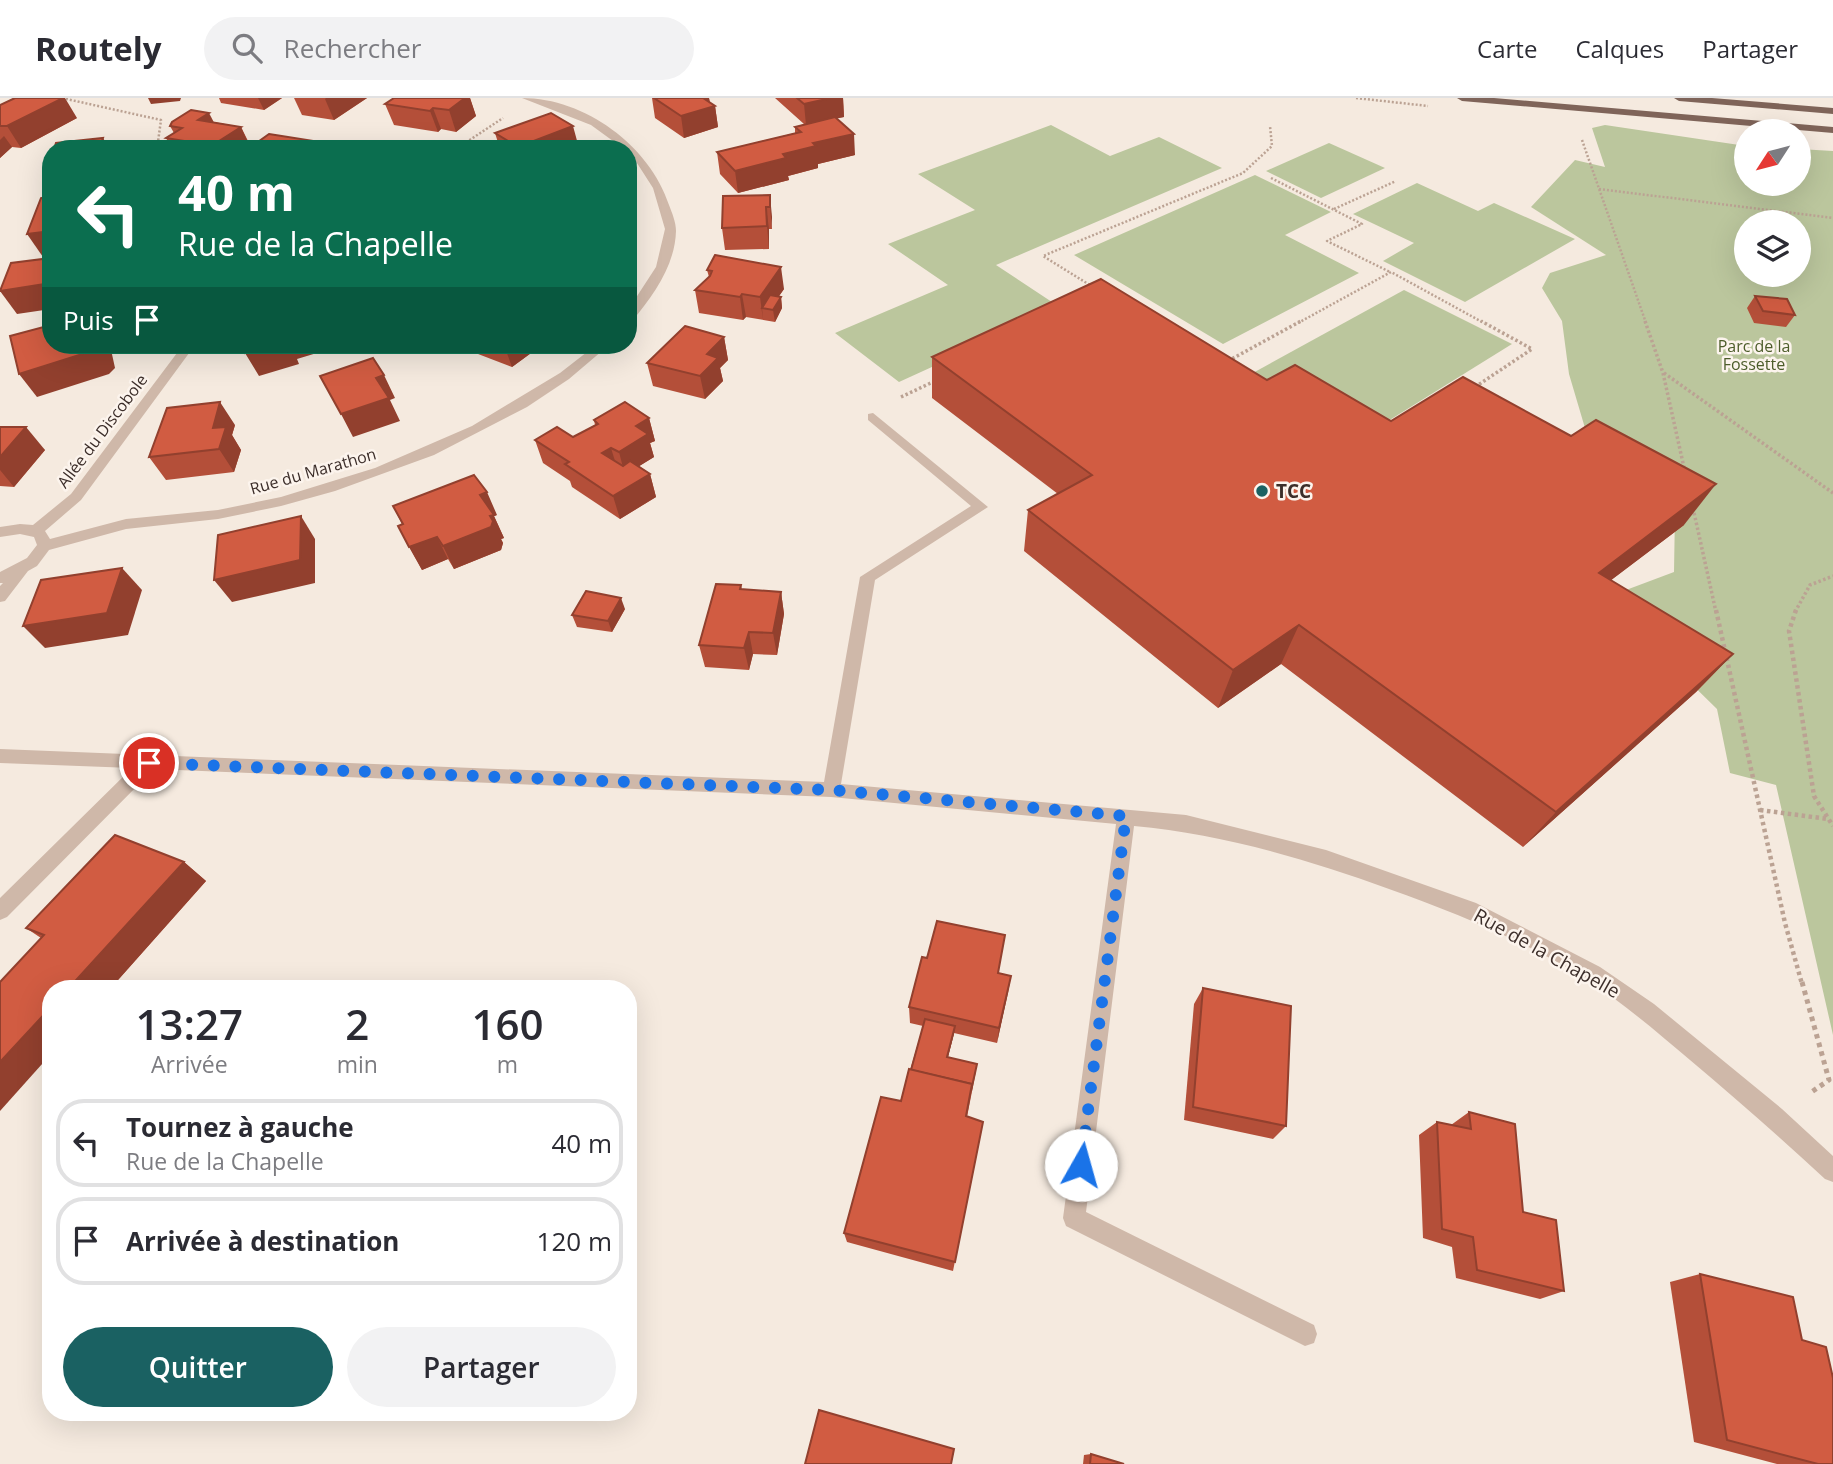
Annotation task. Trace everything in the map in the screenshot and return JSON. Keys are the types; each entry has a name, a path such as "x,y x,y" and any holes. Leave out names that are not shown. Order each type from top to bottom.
{"main road":[{"path":"1462,98 1833,130"},
{"path":"1679,98 1833,111"}],"street":[{"path":"529,98 586,119 622,140"},
{"path":"637,154 647,164 662,192 671,229 667,252 656,279 637,305"},
{"name":"Allée du Discobole","path":"36,531 76,497 182,354"},
{"name":"Rue du Marathon","path":"44,546 113,527 233,512 366,477 444,445 507,412 551,386 592,354"},
{"path":"831,790 868,577 981,507 873,416"},
{"path":"0,532 15,529 36,531 44,540 40,554 21,569 0,597"},
{"path":"0,578 21,569"},
{"name":"Rue de la Chapelle","path":"0,756 831,790 1186,823 1326,858 1469,909 1593,973 1647,1011 1774,1117 1833,1171"},
{"path":"0,911 149,763"},
{"path":"1126,816 1074,1218 1305,1334"}],"path":[{"path":"62,98 161,120 158,140"},
{"path":"469,140 529,98"},
{"path":"1097,290 1043,256 1243,173 1272,146 1270,126"},
{"path":"1579,132 1663,373 1687,482"},
{"path":"1271,178 1362,224 1327,242 1391,272 1532,349 1467,393"},
{"path":"1333,209 1396,181"},
{"path":"1599,189 1833,218"},
{"path":"1220,365 1391,272"},
{"path":"1663,373 1833,493"},
{"path":"873,416 900,398 937,380"},
{"path":"1690,496 1785,923 1829,1080 1774,1117"},
{"path":"1833,576 1810,585 1797,606 1789,631 1814,796 1833,827"},
{"path":"1759,810 1829,819"}],"green space":[{"path":"1051,125 1110,156 1159,137 1222,168 996,265 1061,308 899,382 835,333 948,285 888,244 975,210 918,174"},
{"name":"Parc de la Fossette","path":"1605,125 1734,144 1734,196 1811,196 1811,150 1833,151 1833,1035 1776,785 1730,773 1717,709 1668,661 1618,593 1674,572 1675,511 1598,472 1569,374 1562,321 1542,288 1550,273 1606,255 1531,207 1575,160 1605,167 1592,128"},
{"path":"1329,143 1385,168 1321,198 1266,171"},
{"path":"1255,175 1331,212 1285,235 1359,273 1223,344 1074,255"},
{"path":"1417,183 1478,211 1494,203 1575,239 1465,302 1383,261 1414,243 1353,214"},
{"path":"1404,290 1512,344 1359,439 1251,374"}],"building":[{"path":"15,98 63,98 7,126 0,126 0,105"},
{"path":"394,98 465,98 449,110 433,108 430,111 385,104"},
{"path":"654,98 703,98 715,106 681,116"},
{"path":"797,98 831,98 804,104"},
{"path":"191,110 209,113 198,120 241,127 221,140 178,140 166,138 182,128 170,126"},
{"path":"551,113 573,126 536,140 506,140 495,133"},
{"path":"835,117 854,134 813,143 816,146 783,154 786,158 735,171 717,152 801,132 795,127"},
{"path":"269,134 308,140 261,140"},
{"path":"770,195 770,207 766,207 767,226 722,228 723,196"},
{"path":"41,198 42,232 27,234"},
{"path":"715,255 781,267 760,297 742,294 740,297 695,290 710,276 712,271 707,270"},
{"path":"42,259 42,284 0,291 11,263"},
{"path":"1101,279 1267,380 1295,365 1391,421 1463,377 1571,436 1596,420 1716,484 1599,573 1733,654 1556,812 1299,625 1233,670 1028,510 1092,475 932,357"},
{"path":"770,295 781,297 773,310 762,308"},
{"path":"1755,296 1787,299 1795,315 1763,311"},
{"path":"685,326 724,337 707,354 718,358 700,376 647,363"},
{"path":"42,327 42,354 82,354 19,374 10,336"},
{"path":"373,358 384,375 376,378 389,398 341,414 320,376"},
{"path":"220,402 213,428 226,427 219,449 149,457 167,408"},
{"path":"625,402 649,418 636,426 648,434 619,452 611,448 602,453 623,466 630,461 650,474 613,496 535,440 557,427 573,437 598,424 594,420"},
{"path":"0,427 26,427 0,457"},
{"path":"474,475 487,492 480,495 494,515 490,516 493,521 491,527 443,546 437,537 409,547 398,526 403,524 393,506"},
{"path":"301,516 300,560 214,580 218,535"},
{"path":"122,568 107,613 23,626 41,580"},
{"path":"716,584 781,592 773,633 749,632 744,648 699,645"},
{"path":"586,591 621,598 608,621 572,615"},
{"path":"115,835 184,862 76,980 42,980 42,1017 0,1062 0,982 44,935 26,928"},
{"path":"937,921 1005,935 998,973 1011,976 999,1028 909,1007 922,957 927,958"},
{"path":"1203,988 1291,1006 1286,1126 1193,1107"},
{"path":"925,1019 955,1026 947,1057 977,1064 971,1091 972,1084 911,1070"},
{"path":"909,1069 972,1084 966,1116 983,1122 955,1262 844,1233 881,1097 901,1101"},
{"path":"1469,1112 1515,1124 1523,1212 1556,1220 1564,1291 1477,1270 1473,1237 1442,1229 1437,1122 1471,1129"},
{"path":"1700,1274 1793,1297 1802,1340 1826,1347 1833,1378 1833,1464 1818,1464 1727,1440"},
{"path":"819,1410 954,1449 951,1464 805,1464"},
{"path":"1091,1454 1124,1464 1090,1464"}],"place":[{"name":"TCC","path":"1262,491"}],"route":[{"path":"149,763 831,790 1126,816 1081,1165"}]}
